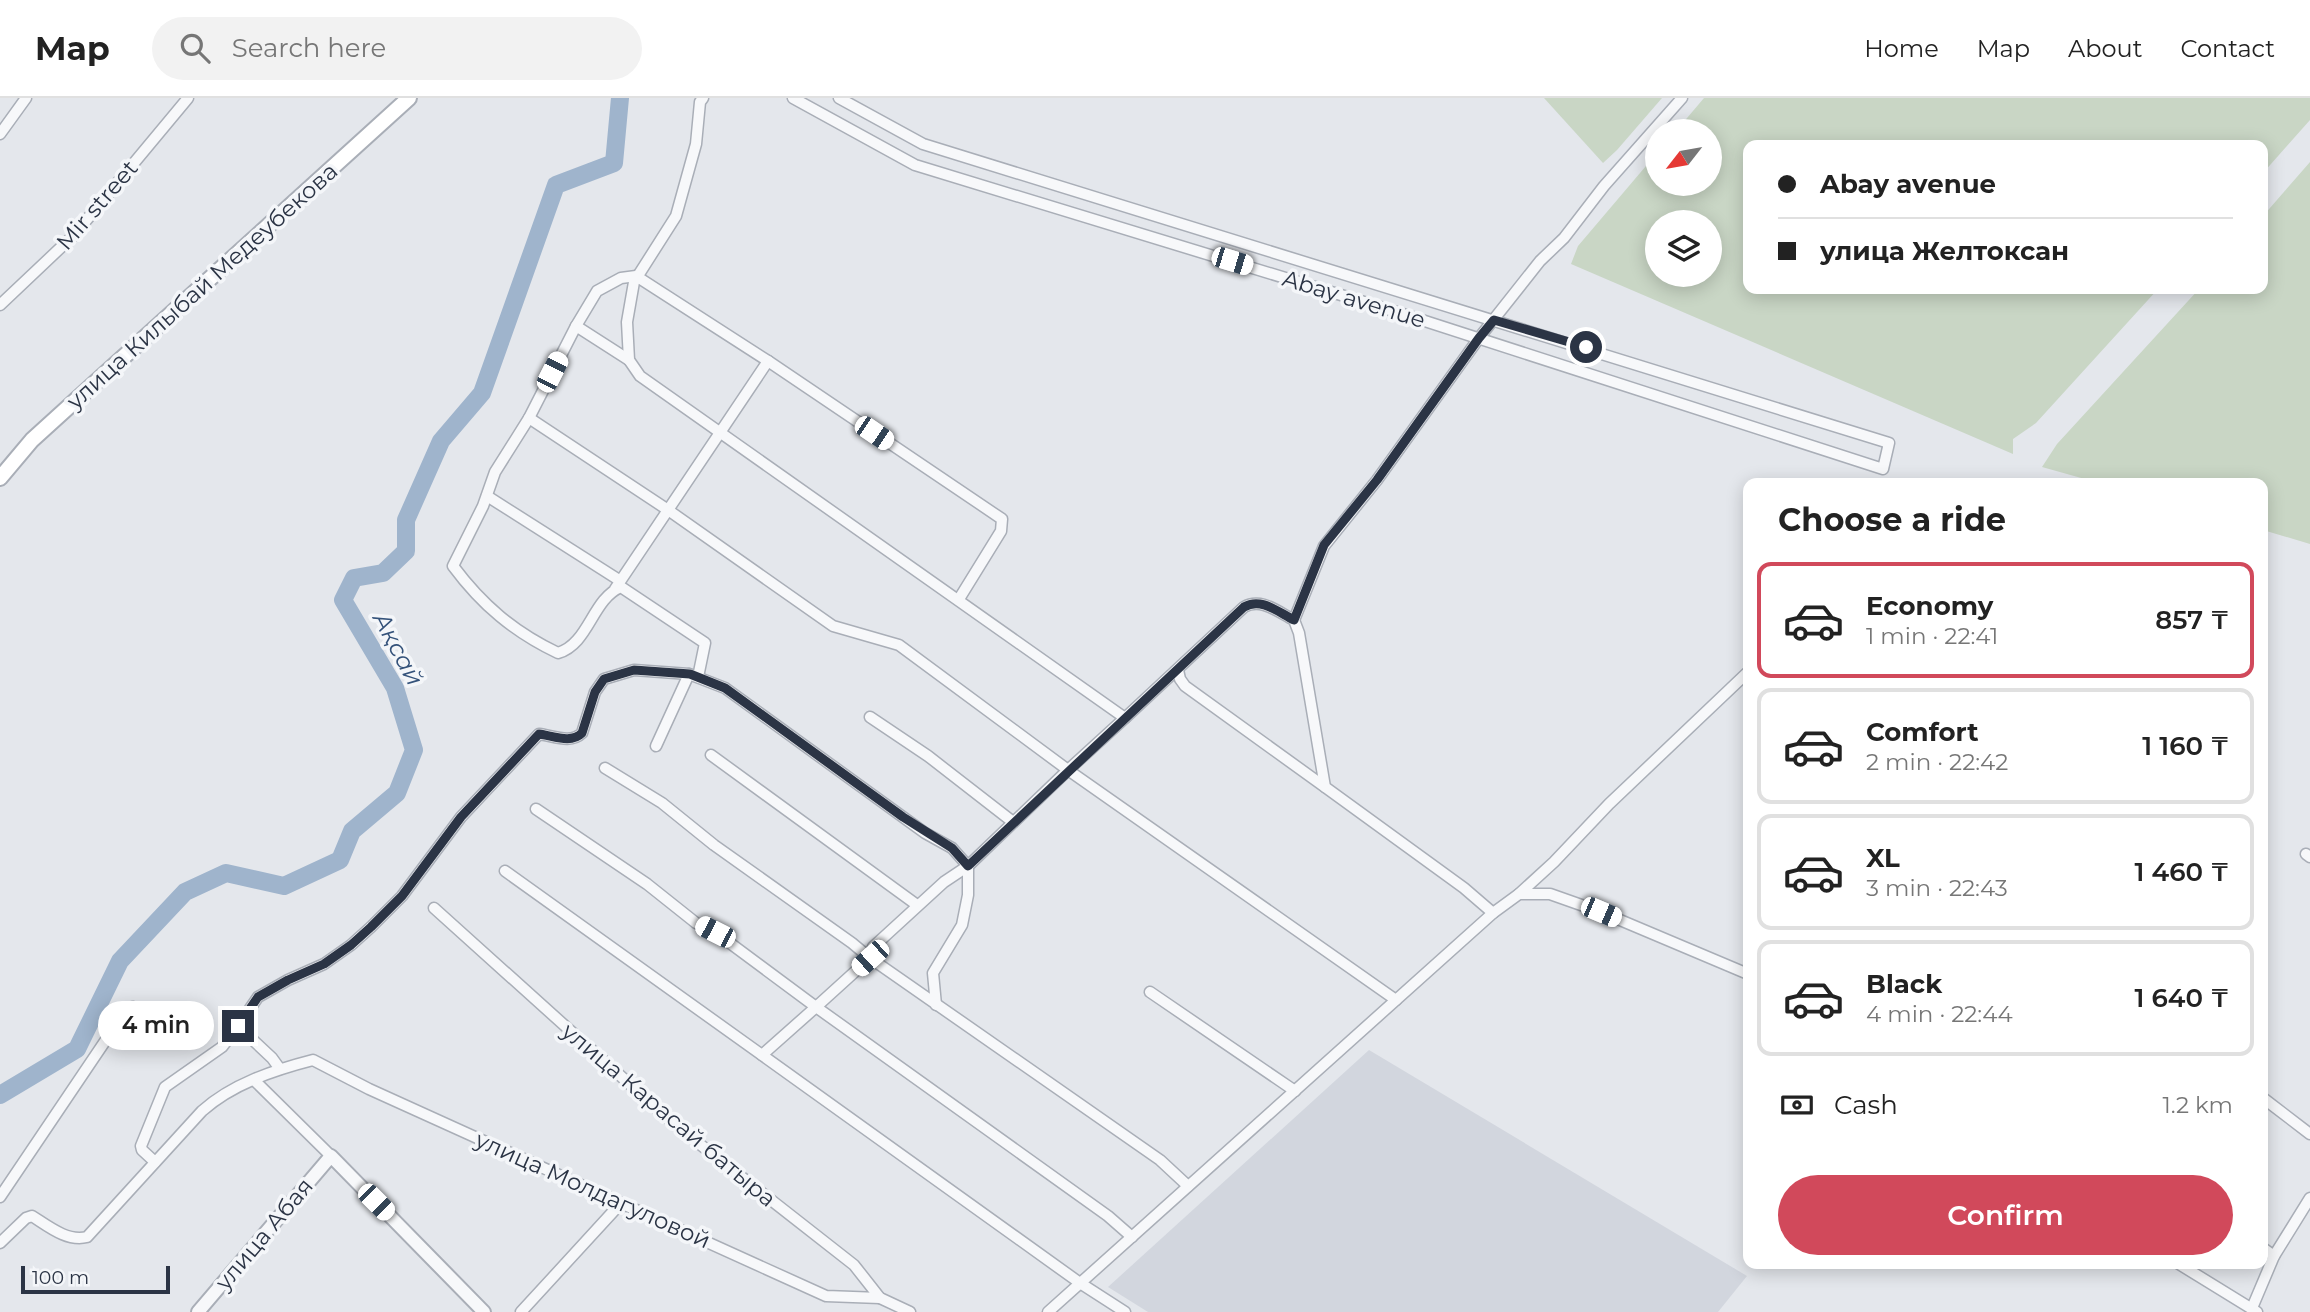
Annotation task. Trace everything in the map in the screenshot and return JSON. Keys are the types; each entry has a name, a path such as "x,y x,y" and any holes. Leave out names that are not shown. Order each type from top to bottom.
{"main road":[{"name":"улица Килыбай Медеубекова","path":"0,478 32,440 409,98"}],"street":[{"path":"0,134 26,98"},
{"name":"Mir street","path":"0,305 74,236 188,98"},
{"path":"629,360 627,322 636,276 676,216 696,144 700,102 703,98"},
{"name":"Abay avenue","path":"793,98 915,165 1479,338 1883,469 1889,443 923,144 839,98"},
{"path":"1294,620 1324,545 1377,480 1479,338 1540,261 1564,238 1604,186 1682,98"},
{"path":"768,361 571,649 558,653 536,642 506,621 475,595 453,566 487,496 495,472 529,418 597,290 621,278 636,276 768,361 1002,519 1002,531 959,599"},
{"path":"576,326 629,360 640,376 1125,718"},
{"path":"529,418 668,510 833,626 899,645 1068,770 1396,1000"},
{"path":"487,496 705,643 694,676 656,747"},
{"path":"762,1055 870,958 873,947 917,905 968,866 1068,770 1252,602 1259,602 1294,620 1299,633 1325,787"},
{"path":"155,1162 141,1146 161,1094 170,1082 222,1048 258,997 324,964 351,945 402,896 461,817 539,734 573,740 582,733 595,692 604,679 634,670 694,676 725,688 903,817 952,848 968,866 968,895 962,925 933,973 936,1004"},
{"path":"1178,670 1185,686 1464,888 1493,913"},
{"path":"1048,1312 1493,913 1519,894 1743,677"},
{"path":"870,717 928,756 1013,822"},
{"path":"710,755 917,905"},
{"path":"605,768 662,803 870,958 1160,1160 1188,1186"},
{"path":"536,809 648,884 696,923 715,932 1108,1216 1132,1237"},
{"path":"505,871 1080,1283 1125,1312"},
{"path":"1519,894 1550,894 1613,917 1743,972"},
{"name":"улица Карасай батыра","path":"433,908 674,1124 854,1265 880,1298 910,1312"},
{"path":"1150,992 1295,1091"},
{"path":"0,1197 122,1016 134,1007"},
{"path":"0,1243 26,1218 32,1216 66,1236 79,1239 86,1237 216,1098 280,1069 238,1026"},
{"name":"улица Молдагуловой","path":"280,1069 313,1060 369,1089 826,1296 880,1298"},
{"path":"255,1081 484,1312"},
{"path":"2268,1102 2310,1134"},
{"name":"улица Абая","path":"198,1312 331,1156"},
{"path":"2187,1269 2255,1310 2274,1256 2310,1198"},
{"path":"521,1312 621,1203"},
{"path":"2268,1252 2274,1256"}],"shaded area":[{"path":"1369,1050 1747,1276 1718,1312 1148,1312 1108,1287"}],"green space":[{"path":"1544,98 1662,98 1603,163"},
{"path":"1704,98 2310,98 2310,120 2268,167 2268,140 1743,140 1743,294 2153,294 2036,423 2013,439 2013,454 1571,264 1578,246 1645,167 1645,196 1722,196 1722,119 1686,119"},
{"path":"2310,162 2310,544 2268,531 2268,478 2081,478 2042,467 2057,444 2194,294 2268,294 2268,210"}],"waterway":[{"name":"Ақсай","path":"0,1095 77,1049 120,961 185,892 226,873 284,886 340,860 352,831 397,793 414,750 395,688 343,600 354,578 383,573 406,551 406,520 441,441 482,393 556,185 614,163 620,98"}],"route":[{"path":"238,1026 258,997 324,964 371,927 402,896 461,817 539,734 573,740 578,738 595,692 604,679 634,670 690,674 725,688 814,755 925,833 952,848 968,866 1244,607 1252,602 1259,602 1294,620 1324,545 1377,480 1494,320 1586,347"}]}
